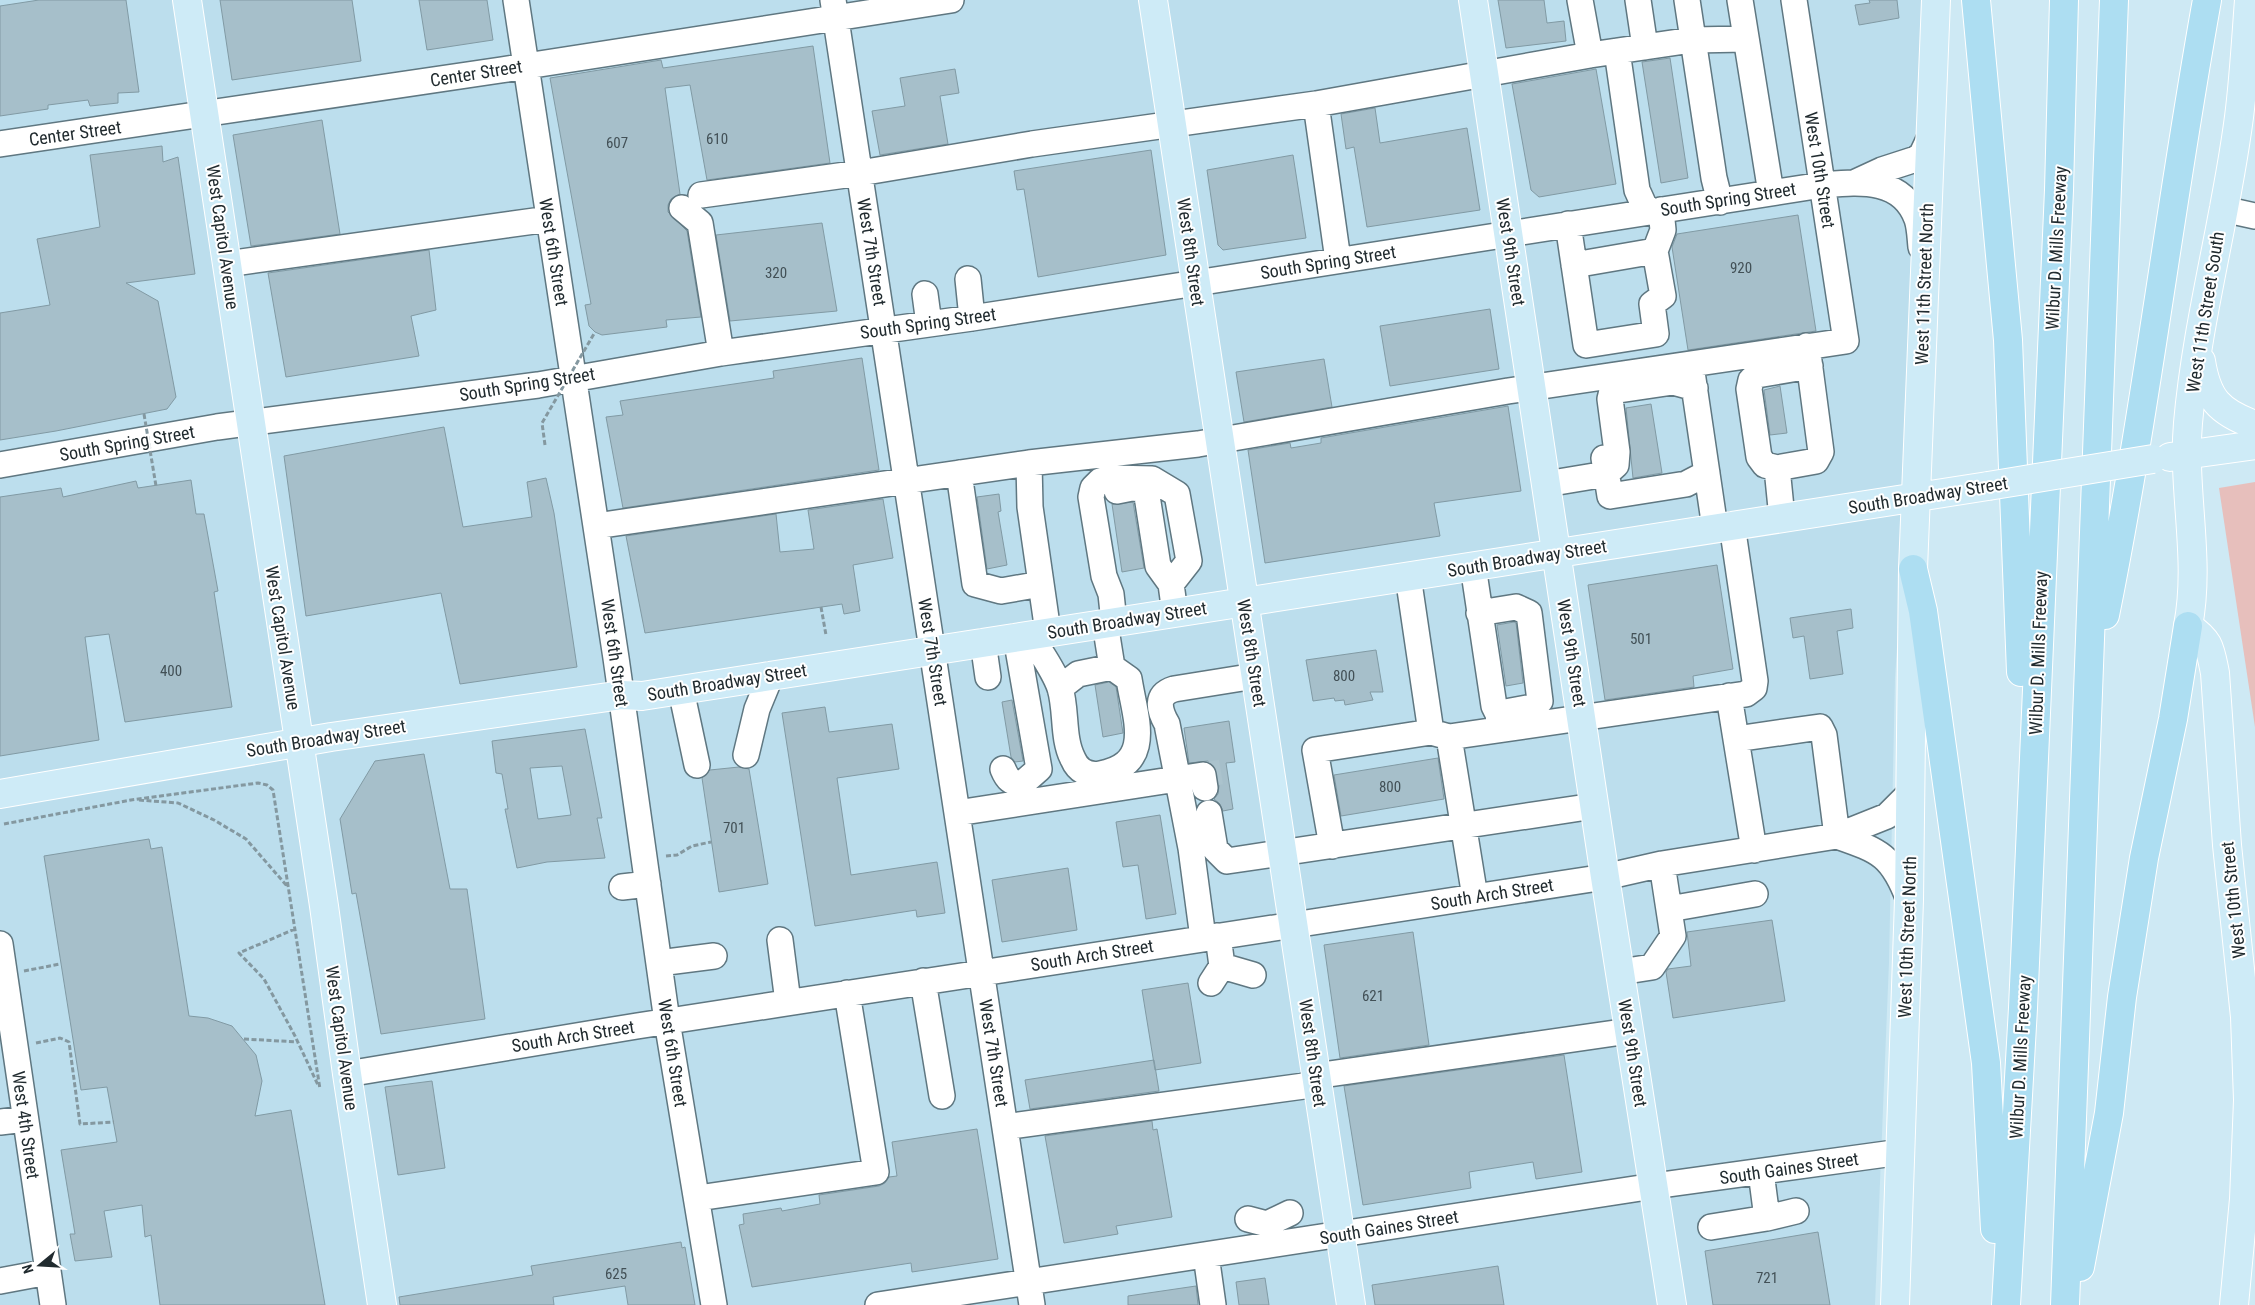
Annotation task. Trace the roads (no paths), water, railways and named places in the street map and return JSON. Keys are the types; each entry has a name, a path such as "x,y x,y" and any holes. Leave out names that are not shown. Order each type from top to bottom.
{"highway":[{"path":"1976,0 2009,359 2029,879"},
{"name":"Wilbur D. Mills Freeway","path":"2006,1305 2029,879 2060,181 2064,0"},
{"path":"2064,1305 2089,693 2114,0"},
{"path":"2089,693 2126,509 2192,87 2208,0"},
{"path":"1913,569 1923,611 1986,1064 2000,1305"},
{"path":"2073,1305 2109,1114 2122,997 2144,858 2172,719 2188,626"}],"main road":[{"name":"West Capitol Avenue","path":"187,0 300,742 382,1305"},
{"name":"West 8th Street","path":"1153,0 1351,1305"},
{"name":"West 9th Street","path":"1473,0 1594,806 1672,1305"},
{"name":"West 11th Street North","path":"1913,569 1936,0"},
{"name":"West 11th Street South","path":"2188,626 2192,602 2192,544 2188,490 2188,424 2222,209 2247,116 2249,0"},
{"path":"2199,348 2205,384 2212,398 2227,414 2255,425"},
{"name":"South Broadway Street","path":"0,794 300,742 622,695 642,696 2154,459 2255,445"},
{"name":"West 10th Street North","path":"1895,1305 1909,900 1913,569"},
{"name":"West 10th Street","path":"2188,626 2201,635 2210,646 2215,672 2227,845 2252,1100 2234,1305"}],"street":[{"name":"West 6th Street","path":"516,0 622,695 667,1021 698,1198 714,1305"},
{"name":"Center Street","path":"0,144 526,66 834,9 951,0"},
{"path":"1580,0 1590,55"},
{"path":"1638,0 1645,47"},
{"path":"1687,0 1714,178 1720,202"},
{"path":"1740,0 1771,193"},
{"name":"West 10th Street","path":"1794,0 1846,341 1808,356"},
{"name":"West 7th Street","path":"834,9 1031,1293"},
{"path":"721,353 710,308 700,223 691,201 860,173 907,169 1172,125 1316,104 1590,55 1692,40 1746,39"},
{"path":"1568,224 1586,345 1656,334 1652,304 1663,296 1655,251 1663,230 1654,211 1638,190 1617,51"},
{"path":"1316,104 1338,260"},
{"name":"South Spring Street","path":"1856,182 1882,170 1916,159 1922,154 1930,137"},
{"name":"South Spring Street","path":"0,465 250,423 538,385 573,377 721,353 972,318 1822,185 1856,182 1893,189 1898,192 1909,205 1917,220 1925,270"},
{"path":"2222,209 2255,216"},
{"path":"227,264 549,218"},
{"path":"1574,265 1655,251"},
{"path":"968,279 972,318"},
{"path":"925,294 929,324"},
{"path":"596,526 1029,463 1198,444 1531,388 1691,364 1808,356"},
{"path":"1808,356 1821,456 1816,462 1777,468 1765,464 1759,457 1749,389 1750,380 1757,375 1808,356"},
{"path":"1332,846 1315,750 1440,735 1499,722 1581,717 1746,694 1754,688 1755,681 1724,527 1707,473 1691,364"},
{"path":"1593,378 1610,496 1686,484 1707,473"},
{"path":"1546,484 1606,474 1616,466 1617,452 1610,399 1612,391 1673,382 1695,388"},
{"path":"957,813 1012,785 1022,784 1038,769 1032,635 1041,584 1030,507 1029,463"},
{"path":"1777,468 1782,518"},
{"path":"954,474 965,585 984,595 1041,584"},
{"path":"1112,667 1110,623 1111,594 1115,574 1105,496 1109,492 1132,488 1143,489 1146,496 1158,566 1171,584 1175,612"},
{"path":"1473,566 1494,706 1499,722"},
{"path":"1408,576 1440,735 1463,826 1475,897"},
{"path":"1479,613 1516,607 1529,613 1540,701 1533,707 1499,722"},
{"path":"1032,635 1060,688 1072,758 1084,782"},
{"path":"983,642 988,677"},
{"path":"1060,688 1078,674 1112,667 1129,679 1138,743 1134,754 1129,762 1119,769 1094,775 1084,782"},
{"path":"746,754 757,709 772,675"},
{"path":"1253,975 1216,974 1167,724 1161,712 1159,702 1163,695 1174,689 1255,676"},
{"path":"681,690 697,765"},
{"path":"1729,696 1754,850"},
{"path":"1736,739 1820,727 1824,735 1837,836 1869,848 1883,856 1899,875 1909,900"},
{"path":"1012,785 1178,779 1204,781"},
{"name":"South Arch Street","path":"347,1074 788,1002 1605,877 1662,864 1837,836 1886,816 1910,793"},
{"path":"1209,813 1215,849 1227,861 1594,806"},
{"path":"1620,972 1652,967 1673,936 1662,864"},
{"path":"622,887 648,884"},
{"path":"1669,909 1755,894"},
{"path":"780,940 788,1002"},
{"name":"West 4th Street","path":"1,954 53,1305"},
{"path":"659,963 714,956"},
{"path":"923,981 942,1096"},
{"path":"698,1198 876,1172 846,993"},
{"path":"1005,1127 1304,1086 1329,1074 1629,1031"},
{"path":"0,1122 25,1118"},
{"name":"South Gaines Street","path":"878,1305 1031,1293 1206,1255 1262,1229 1340,1234 1654,1186 1901,1152"},
{"path":"1761,1172 1767,1218"},
{"path":"1711,1227 1767,1218 1796,1211"},
{"path":"1262,1229 1290,1213"},
{"path":"1206,1255 1213,1305"},
{"path":"0,1281 48,1272"}],"tunnel":[{"path":"1203,775 1221,772"}]}
